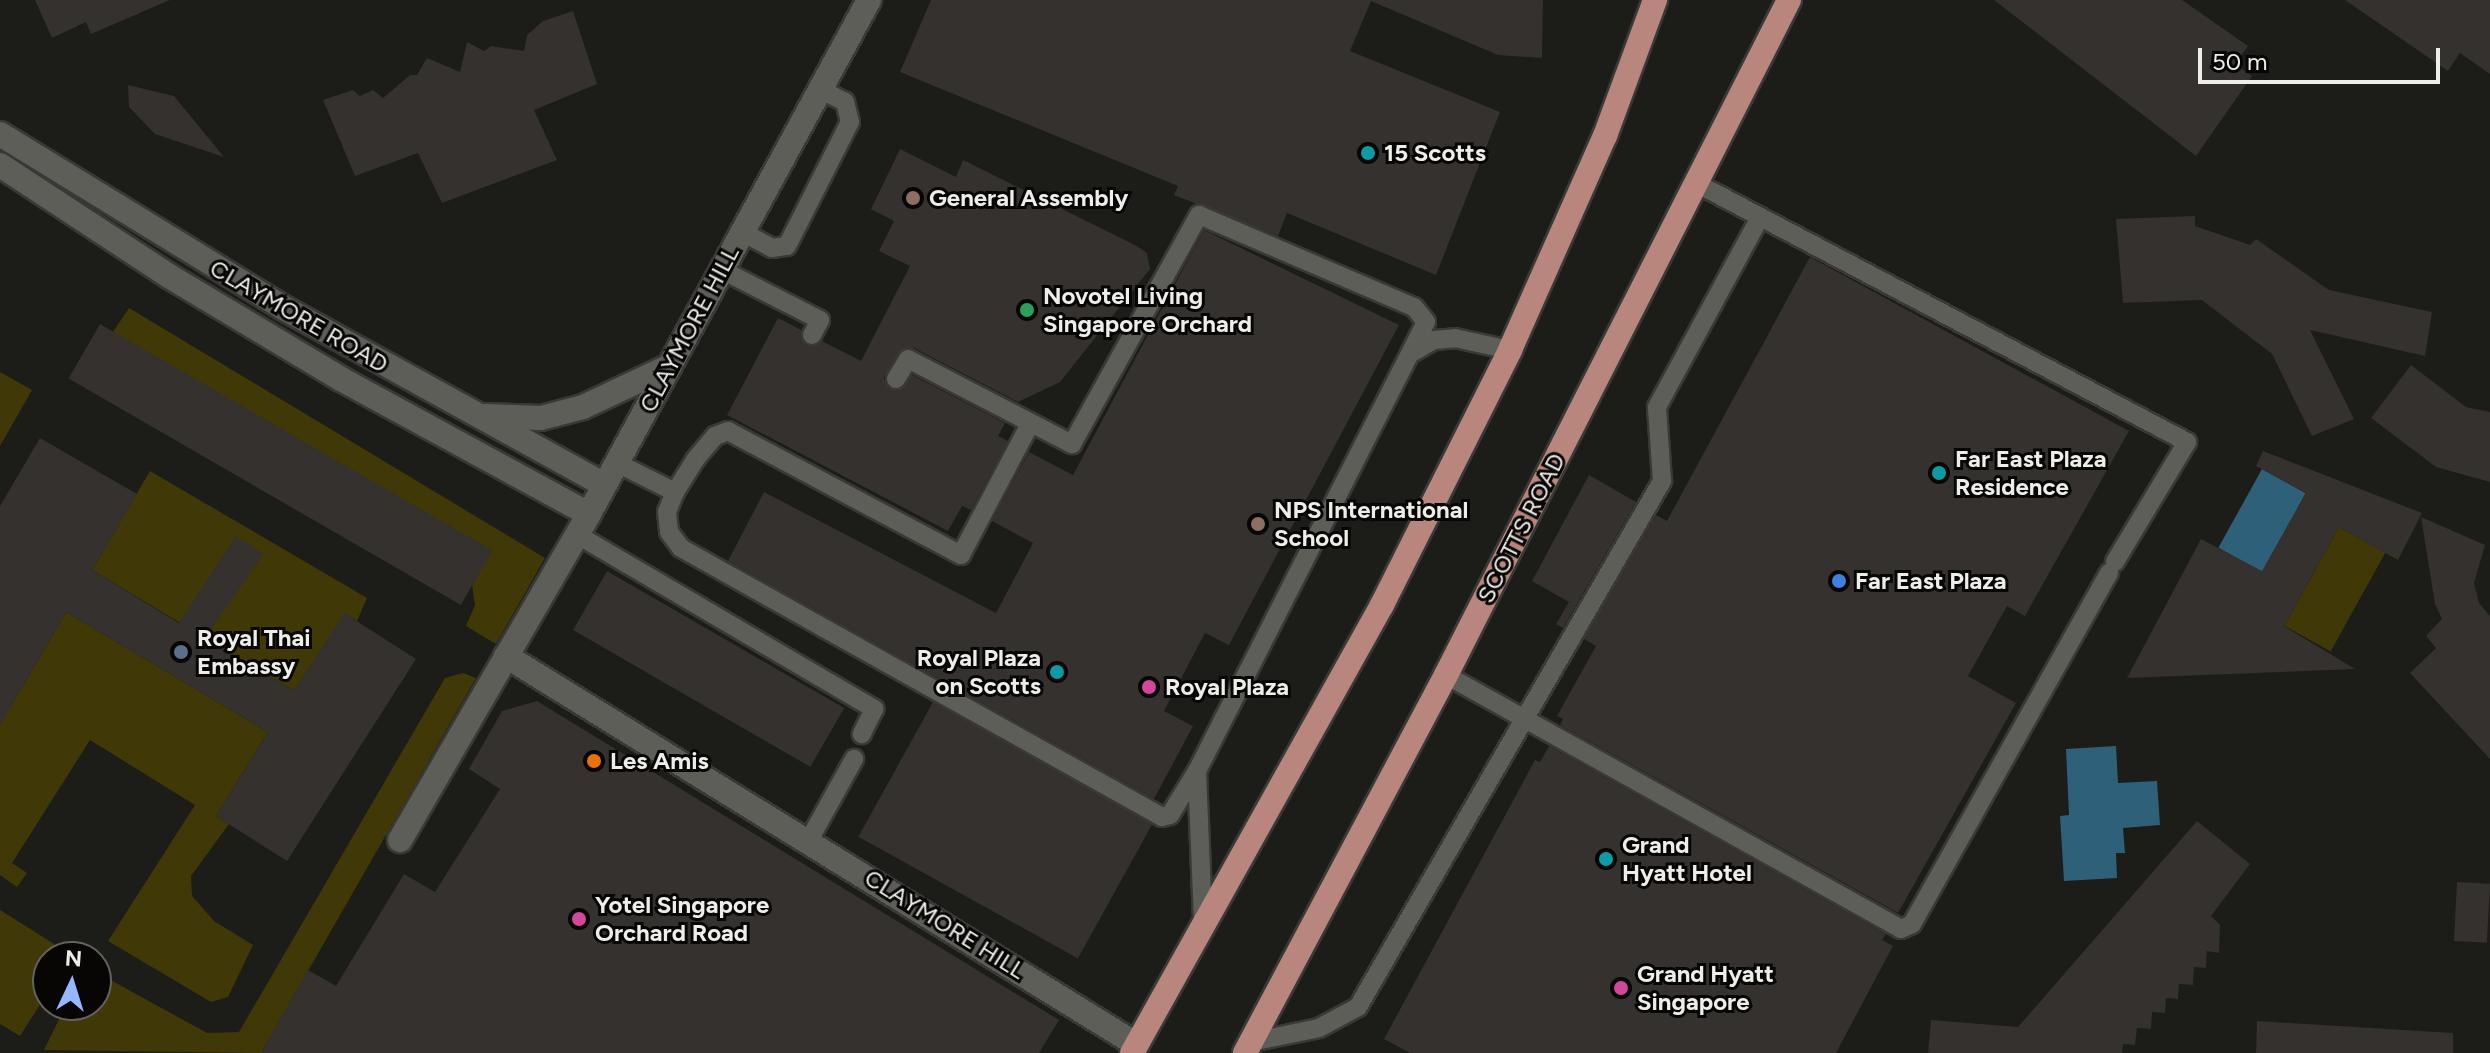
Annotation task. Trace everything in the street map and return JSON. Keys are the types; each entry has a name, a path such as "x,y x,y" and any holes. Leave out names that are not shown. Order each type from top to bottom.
{"main road":[{"path":"1135,1049 1382,605 1510,350 1605,136 1655,0"},
{"name":"SCOTTS ROAD","path":"1248,1048 1446,675 1789,0"}],"street":[{"name":"CLAYMORE HILL","path":"400,840 617,463 869,0"},
{"name":"CLAYMORE ROAD","path":"0,134 157,233 604,485"},
{"name":"CLAYMORE ROAD","path":"0,165 169,276 582,524"},
{"path":"479,416 541,418 583,407 670,366"},
{"name":"CLAYMORE HILL","path":"506,656 809,840 1135,1049"}],"lane":[{"path":"742,232 772,248 787,246 850,122 845,102 820,89"},
{"path":"1446,675 1901,929 1912,924 2112,568 2187,442 1696,183"},
{"path":"896,379 908,359 1072,444 1199,215 1414,307 1426,322 1415,351 1197,771 1170,815 1162,817 681,548 667,522 675,492 715,436 728,431 756,438 837,480 961,555 1030,424"},
{"path":"1248,1048 1319,1028 1358,1007 1522,717 1662,481 1657,407 1760,217"},
{"path":"722,270 816,328"},
{"path":"1415,351 1434,340 1455,338 1510,350"},
{"path":"617,463 675,492"},
{"path":"582,524 874,709 862,734"},
{"path":"809,840 854,759"},
{"path":"1197,771 1203,923"}],"shaded area":[{"path":"129,308 545,558 496,644 466,626 475,605 468,557 109,338"},
{"path":"0,372 32,390 0,446"},
{"path":"150,471 367,598 357,621 345,614 294,691 92,570"},
{"path":"2339,527 2385,553 2331,652 2284,626"},
{"path":"66,612 268,732 216,816 229,824 191,876 192,896 214,921 253,945 228,997 211,1002 108,941 195,805 90,740 12,863 27,873 17,887 0,875 0,701 11,706"},
{"path":"463,673 476,678 261,1053 44,1050 58,1021 112,1021 112,981 207,1033 239,1032 445,678"},
{"path":"0,910 49,941 32,941 32,1017 20,1036 0,1024"}],"water":[{"path":"2262,469 2306,493 2262,572 2218,548"},
{"path":"2116,746 2118,783 2157,781 2160,825 2123,828 2125,853 2116,853 2117,878 2064,881 2060,816 2069,815 2066,749"}],"building":[{"path":"35,0 170,0 91,34 86,22 52,38"},
{"path":"931,0 1543,0 1542,58 1498,55 1371,1 1350,51 1500,112 1436,275 1287,213 1278,236 1174,195 1178,186 900,72"},
{"path":"1994,0 2182,0 2248,46 2235,64 2252,76 2196,156"},
{"path":"2345,0 2490,0 2490,74 2460,53 2448,71"},
{"path":"573,11 597,84 534,110 557,160 442,203 418,153 355,176 323,100 353,90 360,96 373,90 383,98 410,75 417,75 427,58 460,72 467,42 484,51 491,46 524,51 527,35 543,21"},
{"path":"128,85 174,96 224,157 155,134 129,107"},
{"path":"900,149 956,177 963,160 1135,245 1147,253 1150,269 1060,382 1018,402 914,348 898,353 884,378 889,389 902,389 912,375 1005,423 998,436 1008,441 971,510 962,506 948,531 727,415 778,318 801,330 807,346 822,341 861,361 910,266 879,251 894,221 871,209"},
{"path":"2195,216 2195,226 2250,245 2256,239 2329,290 2432,312 2425,356 2310,330 2354,419 2312,436 2272,354 2202,300 2123,303 2116,219"},
{"path":"1204,230 1399,325 1229,645 1205,633 1164,711 1193,726 1154,799 728,561 764,492 996,613 1033,543 992,521 1029,452 1073,475"},
{"name":"Far East Plaza","path":"1810,257 2129,431 2025,616 2007,606 1968,676 2016,703 1898,913 1560,725 1563,719 1557,716 1596,646 1584,639 1656,515 1667,521"},
{"path":"100,324 492,550 461,605 68,379"},
{"path":"2411,365 2466,407 2490,412 2490,482 2436,467 2371,418"},
{"path":"40,438 137,494 92,570 179,623 236,536 263,554 205,638 294,691 344,613 416,659 287,861 216,816 268,732 66,612 0,725 0,506"},
{"path":"2263,451 2422,513 2398,560 2339,527 2284,626 2355,669 2127,678 2201,539 2262,571 2306,493 2256,466"},
{"path":"1589,475 1636,502 1563,628 1556,624 1569,602 1532,581"},
{"path":"2421,517 2485,545 2474,583 2479,603 2490,616 2490,759 2410,673 2436,648 2426,636 2442,619 2435,604"},
{"path":"607,571 844,708 810,767 573,630"},
{"path":"537,701 1059,1020 1039,1053 261,1053 308,970 336,986 404,874 435,892 500,789 469,769 502,711"},
{"path":"933,702 1153,824 1078,958 858,837"},
{"name":"Grand Hyatt Hotel","path":"1549,746 1886,934 1882,940 1893,946 1836,1053 1410,1053 1384,1039 1535,760 1540,762"},
{"path":"2197,821 2250,864 2211,916 2220,925 2219,953 2207,951 2206,968 2194,967 2193,985 2179,984 2178,999 2166,998 2165,1013 2152,1012 2151,1029 2137,1028 2135,1045 2123,1044 2122,1053 1928,1053 1931,1020 2018,1027"},
{"path":"2457,882 2490,884 2487,943 2454,941"},
{"path":"2257,1021 2453,1033 2453,1053 2256,1053"}],"place":[{"name":"15 Scotts","path":"1368,153"},
{"name":"General Assembly","path":"913,198"},
{"name":"Novotel Living Singapore Orchard","path":"1027,310"},
{"name":"Far East Plaza Residence","path":"1939,473"},
{"name":"NPS International School","path":"1258,524"},
{"name":"Far East Plaza","path":"1839,581"},
{"name":"Royal Thai Embassy","path":"181,652"},
{"name":"Royal Plaza on Scotts","path":"1057,672"},
{"name":"Royal Plaza","path":"1149,687"},
{"name":"Les Amis","path":"594,761"},
{"name":"Grand Hyatt Hotel","path":"1606,859"},
{"name":"Yotel Singapore Orchard Road","path":"579,919"},
{"name":"Grand Hyatt Singapore","path":"1621,988"}]}
